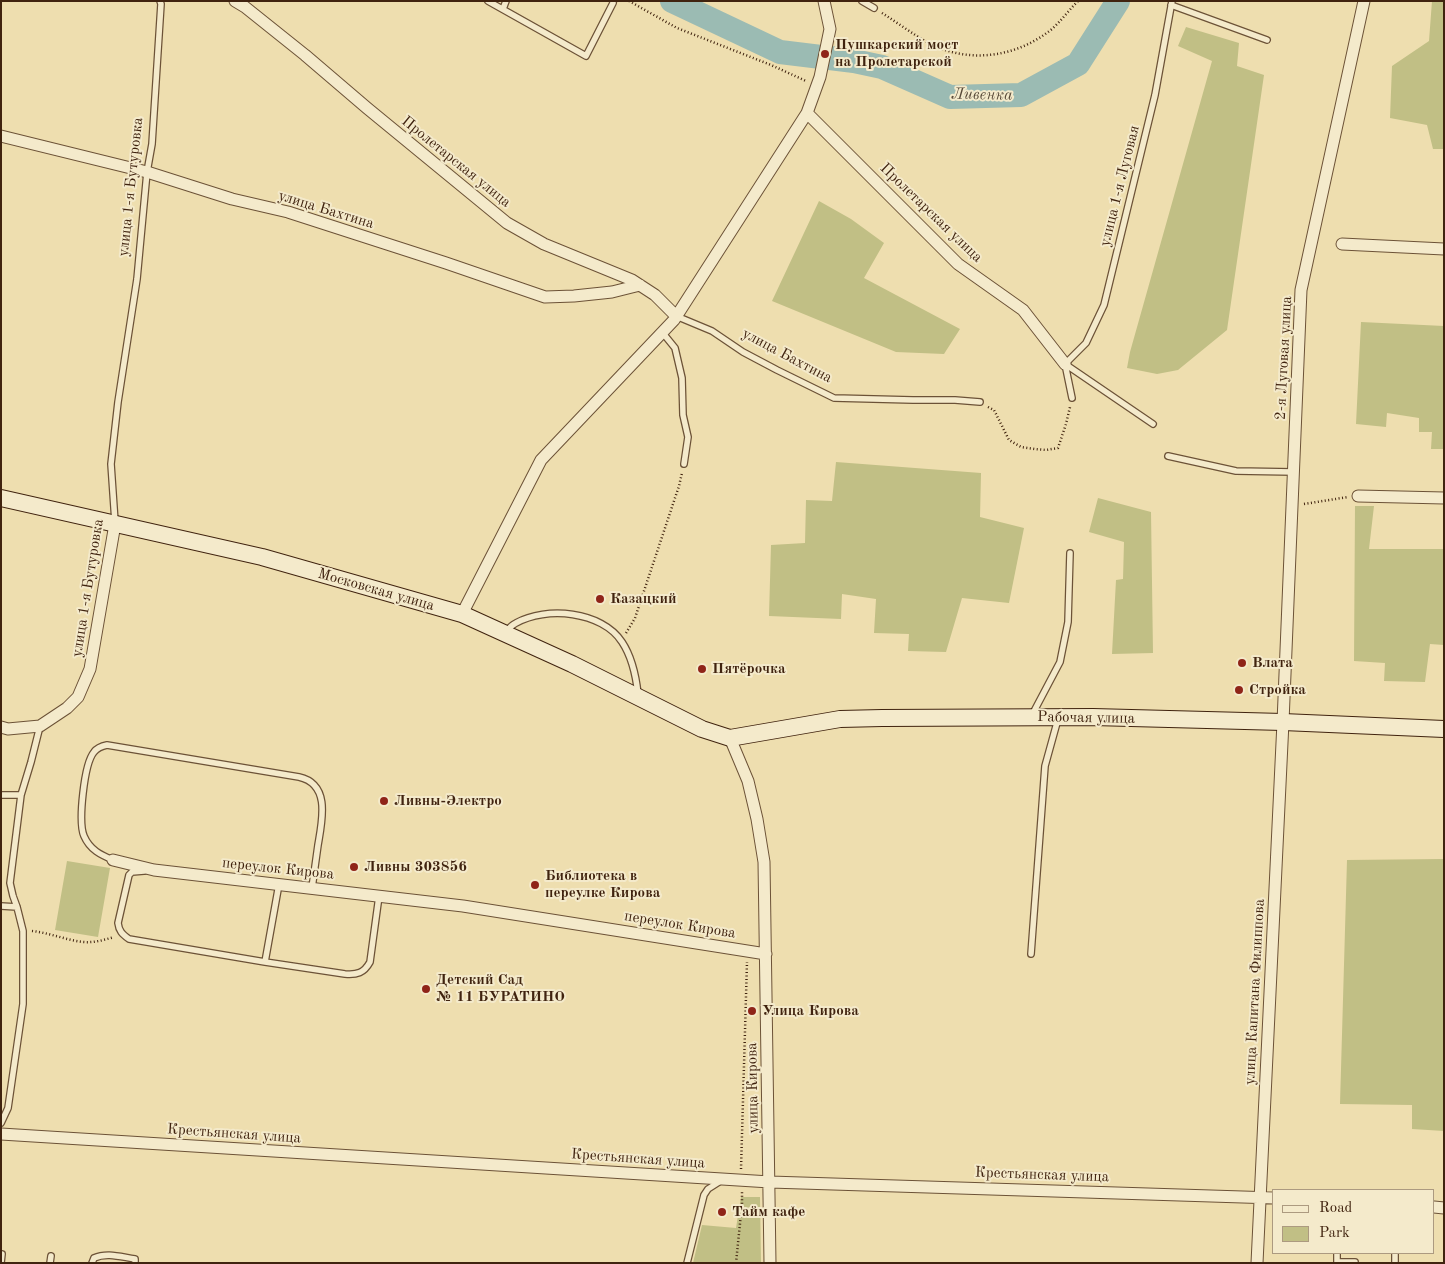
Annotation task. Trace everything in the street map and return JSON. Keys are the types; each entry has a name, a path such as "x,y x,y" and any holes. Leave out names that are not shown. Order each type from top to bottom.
{"street":[{"name":"Пролетарская улица","path":"235,1 305,55 507,222 544,244 632,280 655,295 676,316"},
{"path":"462,614 541,460 676,316 807,113 818,81 830,30 824,1"},
{"name":"2-я Луговая улица","path":"1283,722 1302,290 1364,1"},
{"name":"Пролетарская улица","path":"807,113 958,264 1023,310 1065,364"},
{"name":"улица Бахтина","path":"1,136 147,172 232,199 288,212 545,297 612,292 640,285"},
{"path":"1342,244 1444,249"},
{"path":"1358,496 1444,498"},
{"name":"Московская улица","path":"1,498 262,558 462,614 638,696 702,729 730,738"},
{"name":"улица 1-я Бутуровка","path":"40,726 67,708 78,697 88,676 96,640 115,524"},
{"name":"Рабочая улица","path":"730,738 840,719 882,718 1059,717 1283,722 1444,729"},
{"name":"улица Капитана Филиппова","path":"1257,1263 1283,722"},
{"path":"1,728 40,726"},
{"name":"улица Кирова","path":"730,738 748,782 757,819 764,862 770,1263"},
{"name":"переулок Кирова","path":"113,860 154,870 463,906 766,954"},
{"name":"Крестьянская улица","path":"1,1134 770,1182 1272,1198"}],"lane":[{"name":"улица 1-я Бутуровка","path":"115,524 111,464 118,402 137,279 147,172 152,144 160,1"},
{"path":"488,1 586,56 613,3"},
{"path":"503,9 506,1"},
{"path":"862,1 874,8"},
{"path":"1171,3 1267,40"},
{"name":"улица 1-я Луговая","path":"1065,364 1086,343 1104,305 1155,95 1171,3"},
{"name":"улица Бахтина","path":"676,316 712,331 743,352 834,398 980,402"},
{"path":"662,332 675,348 682,378 683,416 688,437 684,464"},
{"path":"1065,364 1072,398"},
{"name":"Пролетарская улица","path":"1065,364 1153,424"},
{"path":"1168,456 1236,471 1294,472"},
{"path":"1031,717 1060,662 1068,622 1070,553"},
{"path":"505,633 515,624 545,614 562,613 594,620 610,629 622,641 632,665 638,696"},
{"path":"1031,954 1045,766 1059,717"},
{"path":"1,1122 8,1108 23,1004 22,930 10,883 21,795 32,762 40,726"},
{"path":"113,860 97,853 89,845 84,835 81,809 87,769 92,753 107,745 299,777 310,781 315,785 320,796 323,814 312,888"},
{"path":"1,795 21,795"},
{"path":"154,870 132,872 129,875 118,923 123,935 129,939 136,942 345,974 362,973 370,962 379,896"},
{"path":"265,962 279,884"},
{"path":"1,906 17,907"},
{"path":"687,1263 704,1195 708,1189 724,1179"},
{"path":"1,1263 2,1254"},
{"path":"1337,1254 1336,1262 1354,1262"},
{"path":"92,1263 94,1258 100,1255 134,1259 136,1263"}],"path":[{"path":"630,1 677,28 818,81"},
{"path":"874,8 930,44 961,55 999,55 1028,45 1053,28 1078,1"},
{"path":"980,402 994,410 1009,440 1021,447 1046,450 1058,448 1072,398"},
{"path":"622,641 635,618 679,486 684,464"},
{"path":"1292,505 1358,496"},
{"path":"22,930 46,932 82,942 98,942 123,935"},
{"path":"736,1263 742,1204 747,952"}],"green space":[{"path":"1432,1 1444,1 1444,149 1433,149 1427,125 1390,118 1392,66 1429,41"},
{"path":"1186,27 1239,43 1237,66 1264,75 1227,330 1178,370 1157,374 1127,368 1212,61 1178,46"},
{"path":"819,201 851,219 884,243 864,278 960,329 944,354 896,352 772,301"},
{"path":"1361,322 1444,326 1444,449 1431,449 1432,432 1419,432 1419,418 1387,413 1386,427 1356,424"},
{"path":"836,462 981,473 980,517 1024,528 1009,603 962,598 946,652 908,651 909,634 874,633 876,599 842,594 841,619 769,616 771,545 805,543 806,500 832,501"},
{"path":"1098,498 1151,512 1153,653 1112,654 1116,580 1123,579 1124,542 1089,532"},
{"path":"1355,506 1374,506 1369,549 1444,549 1444,645 1430,644 1425,682 1384,681 1385,663 1354,661"},
{"path":"1444,809 1444,1131 1412,1129 1412,1105 1340,1104 1347,860 1443,859"},
{"path":"67,861 110,868 98,937 55,930"},
{"path":"741,1197 760,1197 761,1263 693,1263 702,1225 736,1228"}],"waterway":[{"name":"Ливенка","path":"672,1 780,52 854,61 882,67 950,97 1021,95 1078,64 1118,1"}],"place":[{"name":"Пушкарский мост на Пролетарской","path":"825,54"},
{"name":"Казацкий","path":"600,599"},
{"name":"Влата","path":"1242,663"},
{"name":"Пятёрочка","path":"702,669"},
{"name":"Стройка","path":"1239,690"},
{"name":"Ливны-Электро","path":"384,801"},
{"name":"Ливны 303856","path":"354,867"},
{"name":"Библиотека в переулке Кирова","path":"535,885"},
{"name":"Детский Сад № 11 БУРАТИНО","path":"426,989"},
{"name":"Улица Кирова","path":"752,1011"},
{"name":"Тайм кафе","path":"722,1212"}]}
